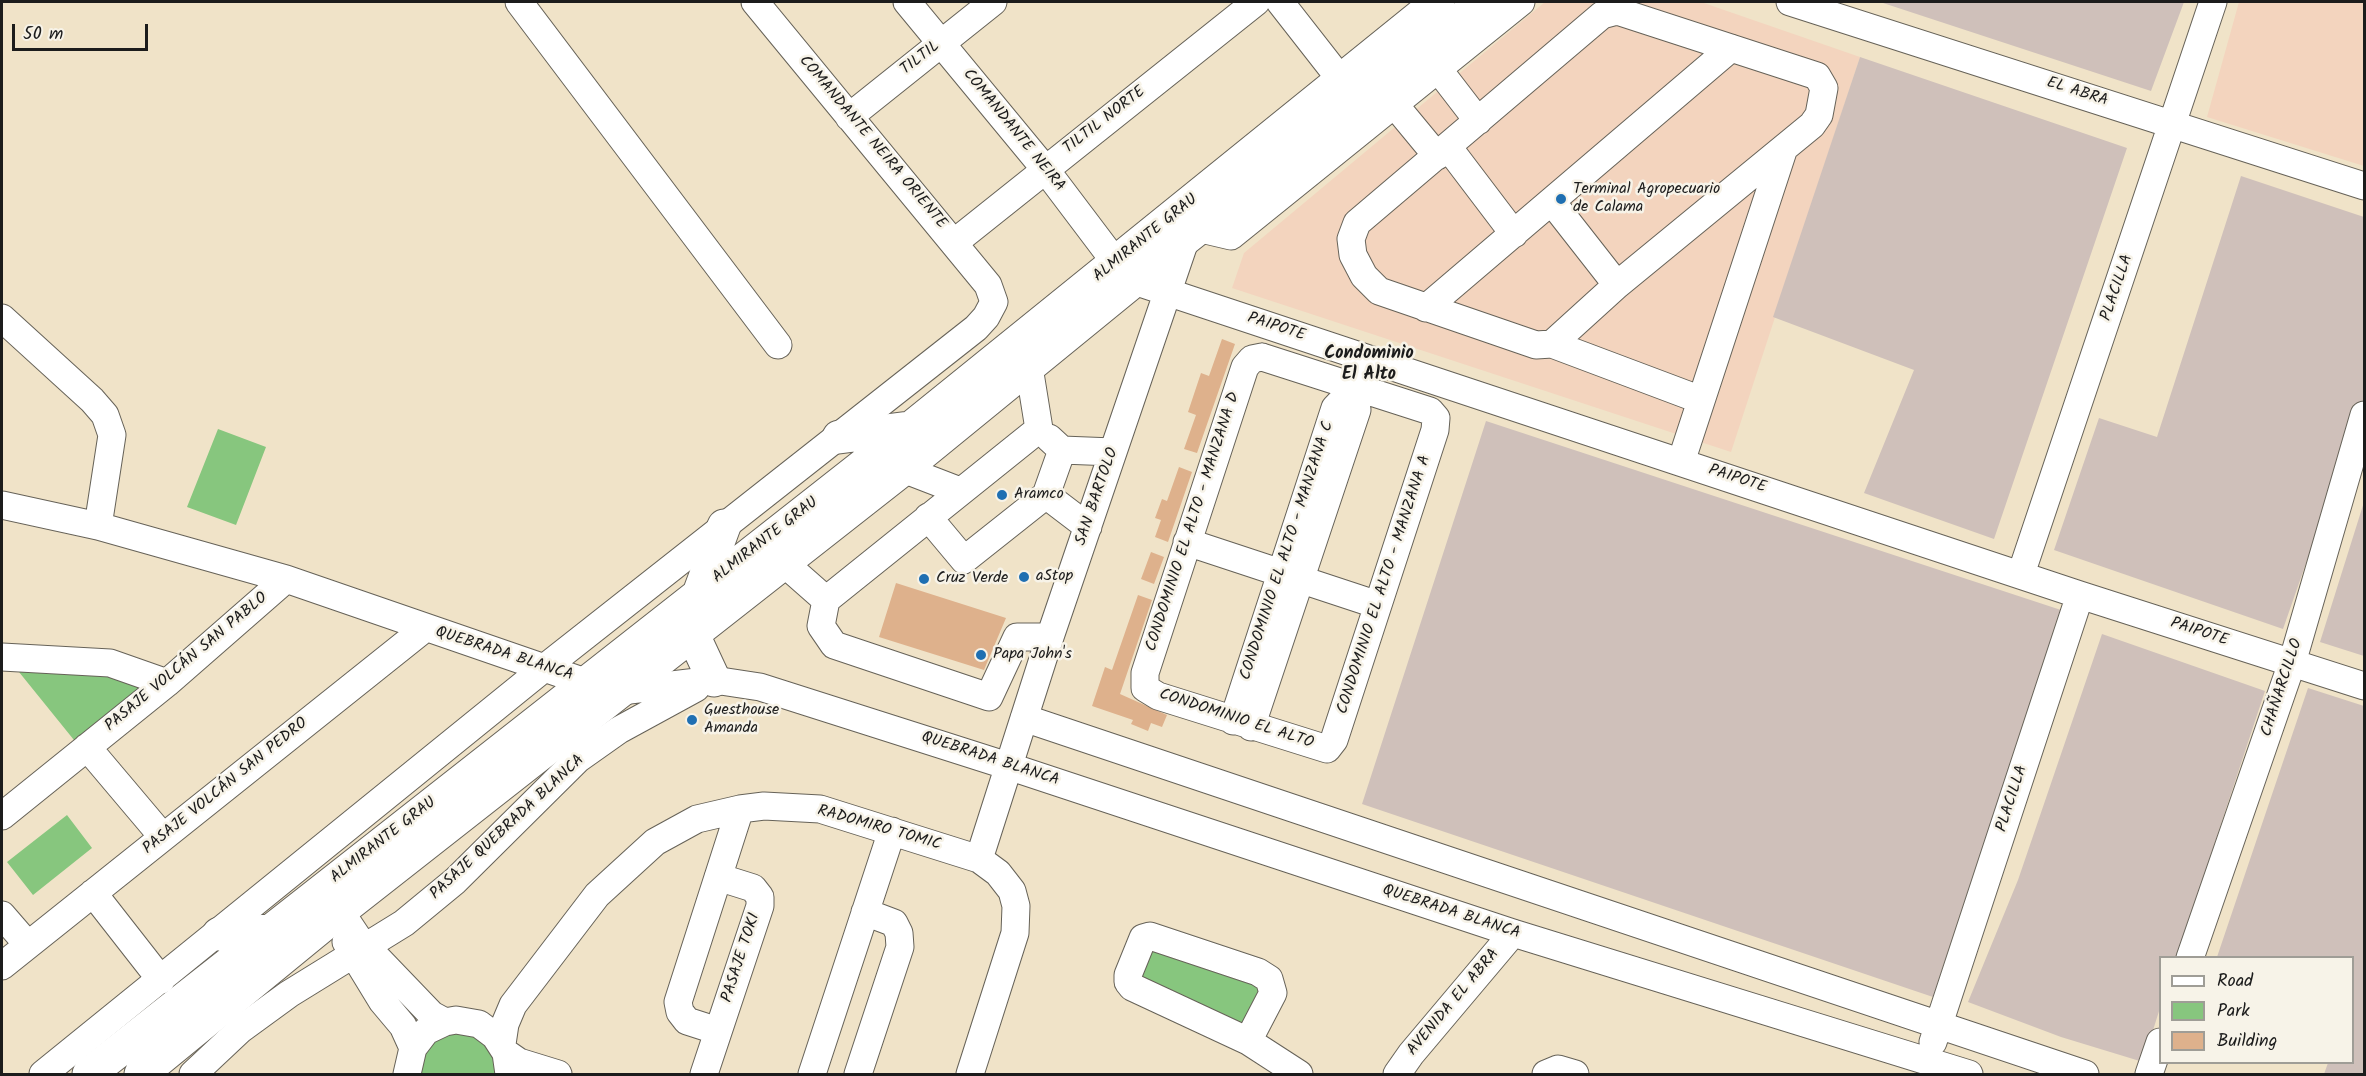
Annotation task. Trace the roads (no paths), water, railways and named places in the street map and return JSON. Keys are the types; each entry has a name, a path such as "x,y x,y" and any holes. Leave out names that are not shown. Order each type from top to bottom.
{"main road":[{"name":"ALMIRANTE GRAU","path":"141,1074 333,916 693,635 1029,367 1125,272 1341,80 1438,2"},
{"name":"ALMIRANTE GRAU","path":"89,1074 911,428 1125,272 1192,233 1483,2"},
{"path":"839,437 911,428"},
{"path":"699,594 724,526"},
{"path":"693,635 714,680"},
{"path":"219,934 271,931"}],"street":[{"path":"519,2 778,345"},
{"name":"COMANDANTE NEIRA ORIENTE","path":"755,2 955,242 988,285"},
{"name":"COMANDANTE NEIRA","path":"907,2 1045,169 1125,272"},
{"name":"TILTIL","path":"849,117 993,2"},
{"name":"TILTIL NORTE","path":"955,242 1256,2"},
{"path":"1280,2 1341,80"},
{"path":"1192,233 1231,236 1521,2"},
{"name":"EL ABRA","path":"1790,2 2174,123 2364,186"},
{"name":"PLACILLA","path":"2021,574 2213,2"},
{"path":"1552,344 1617,285 1812,125 1819,115 1824,88 1817,76 1806,70 1617,11 1602,15 1357,223 1351,239 1353,255 1364,276 1379,291 1536,345 1552,344 1701,400"},
{"path":"1426,308 1731,48"},
{"path":"1438,69 1478,121"},
{"path":"1394,104 1442,152 1514,234"},
{"path":"1681,462 1784,148"},
{"path":"1552,202 1617,285"},
{"name":"SAN BARTOLO","path":"979,859 1050,637 1168,292 1192,233"},
{"name":"PAIPOTE","path":"1125,272 1168,292 2080,595 2364,686"},
{"name":"ALMIRANTE GRAU","path":"43,1074 219,934 543,669 976,328 994,302 988,285"},
{"path":"2,318 93,400 105,415 112,435 98,526"},
{"name":"CONDOMINIO EL ALTO - MANZANA D","path":"1145,688 1145,673 1245,367 1252,359 1262,357 1354,387"},
{"path":"1242,724 1291,576 1357,410 1354,387 1363,357"},
{"path":"1029,367 1039,429 1062,450 1113,452"},
{"name":"CONDOMINIO EL ALTO - MANZANA A","path":"1327,749 1334,740 1435,430 1436,418 1430,411 1354,387"},
{"name":"CHAÑARCILLO","path":"2190,956 2292,663 2364,415"},
{"path":"1039,429 826,600 821,626 834,645 989,697 1017,637 1050,637"},
{"path":"928,517 964,560 1046,495 1062,450"},
{"path":"903,469 960,491"},
{"path":"1046,495 1088,527"},
{"name":"QUEBRADA BLANCA","path":"5,511 98,526 286,579 424,629 585,682 621,690 714,680 760,687 1008,766 1513,933 1927,1059 1969,1074"},
{"path":"1187,542 1378,605"},
{"path":"784,563 826,600"},
{"name":"PASAJE VOLCÁN SAN PABLO","path":"2,816 167,683 286,579"},
{"name":"PLACILLA","path":"1927,1059 2080,595"},
{"name":"PASAJE VOLCÁN SAN PEDRO","path":"2,966 424,629"},
{"path":"8,663 110,663 167,683"},
{"name":"PASAJE QUEBRADA BLANCA","path":"193,1074 241,1029 289,994 404,923 455,881 578,759 619,730 662,705 714,680"},
{"name":"CONDOMINIO EL ALTO","path":"1145,688 1158,696 1327,749"},
{"path":"1024,718 1942,1014 2085,1074"},
{"path":"87,747 163,837"},
{"name":"RADOMIRO TOMIC","path":"506,1057 505,1024 513,1005 597,895 622,870 655,842 697,819 764,806 820,809 979,859 998,873 1012,891 1016,906 1015,933 970,1074"},
{"path":"718,1031 687,1021 680,1012 678,1002 740,809"},
{"path":"812,1074 892,831"},
{"name":"PASAJE TOKI","path":"704,1074 760,906 760,897 753,888 718,877"},
{"path":"93,893 161,980"},
{"path":"858,1074 900,947 899,933 894,923 865,912"},
{"path":"2,915 28,945"},
{"path":"333,916 362,951 432,1015 445,1022"},
{"name":"AVENIDA EL ABRA","path":"1397,1074 1411,1054 1513,933"},
{"path":"1248,1041 1274,993 1269,979 1258,972 1150,936 1143,938 1128,975 1128,982 1132,987 1248,1041 1299,1074"},
{"path":"362,951 382,1001 403,1026 406,1067"},
{"name":"RADOMIRO TOMIC","path":"479,1024 513,1005"},
{"path":"406,1067 426,1031 445,1022 456,1020 479,1024 506,1057 558,1074"},
{"path":"2149,1074 2159,1045"},
{"path":"1546,1074 1558,1069 1575,1074"}],"place":[{"name":"Terminal Agropecuario de Calama","path":"1561,199"},
{"name":"Aramco","path":"1002,495"},
{"name":"aStop","path":"1024,577"},
{"name":"Cruz Verde","path":"924,579"},
{"name":"Papa John's","path":"981,655"},
{"name":"Guesthouse Amanda","path":"692,720"}],"district":[{"name":"Condominio El Alto","path":"1369,365"}]}
